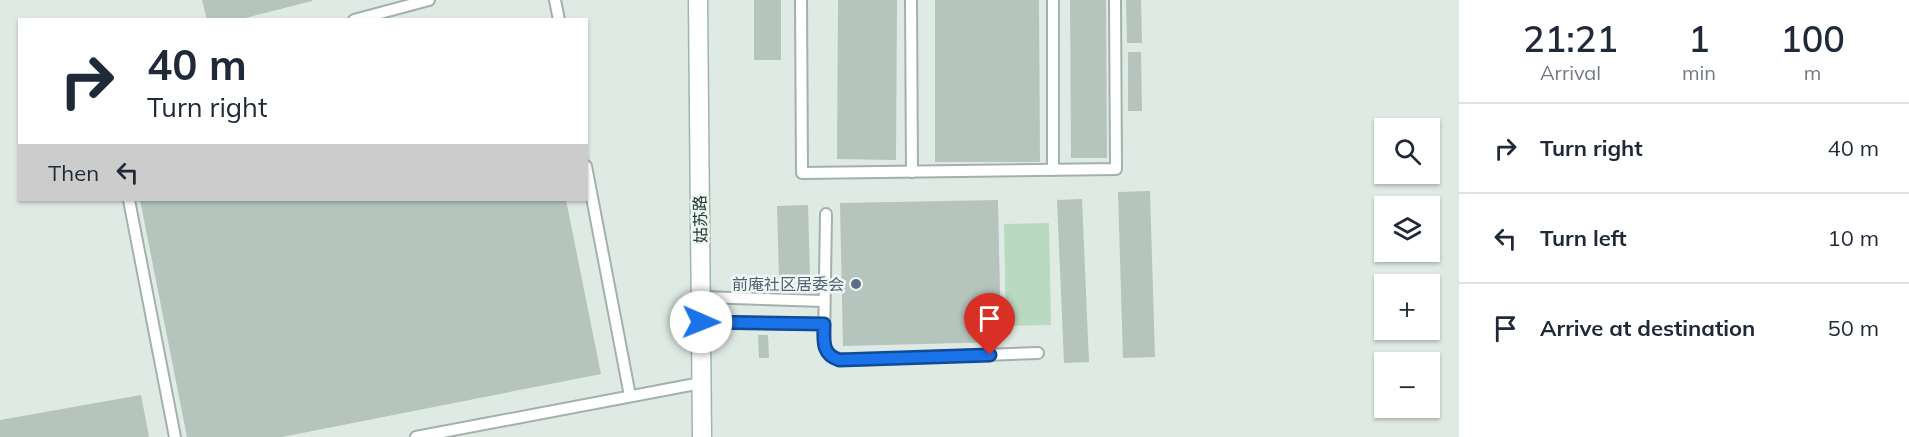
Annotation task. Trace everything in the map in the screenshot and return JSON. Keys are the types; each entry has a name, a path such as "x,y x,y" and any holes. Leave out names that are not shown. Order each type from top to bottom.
{"street":[{"name":"姑苏路","path":"698,0 702,437"}],"lane":[{"path":"362,18 429,0"},
{"path":"555,0 559,18"},
{"path":"801,0 802,173 1116,169 1115,0"},
{"path":"911,0 912,172"},
{"path":"1053,0 1053,170"},
{"path":"588,176 630,396"},
{"path":"129,201 175,437"},
{"path":"826,214 824,324 826,351 831,357 839,360 1038,353"},
{"path":"701,297 824,301"},
{"path":"701,322 824,324"},
{"path":"416,437 701,383"}],"green space":[{"path":"1049,223 1051,325 1006,326 1004,224"}],"building":[{"path":"202,0 312,0 245,18 206,18"},
{"path":"754,0 781,0 781,60 754,60"},
{"path":"838,0 897,0 896,160 837,159"},
{"path":"935,0 1039,0 1040,162 935,162"},
{"path":"1070,0 1106,0 1107,158 1071,158"},
{"path":"1126,0 1141,0 1142,43 1127,43"},
{"path":"1128,52 1141,52 1142,111 1128,111"},
{"path":"1150,191 1155,357 1123,358 1118,192"},
{"path":"1082,199 1089,362 1064,363 1057,200"},
{"path":"998,200 1001,342 843,346 840,203"},
{"path":"140,201 566,201 601,374 282,437 187,437"},
{"path":"808,205 810,276 779,277 777,206"},
{"path":"758,335 768,335 769,358 759,358"},
{"path":"141,395 149,437 0,437 0,420"}],"place":[{"name":"前庵社区居委会","path":"856,284"}],"route":[{"path":"701,322 824,324 826,351 831,357 839,360 990,355"}]}
